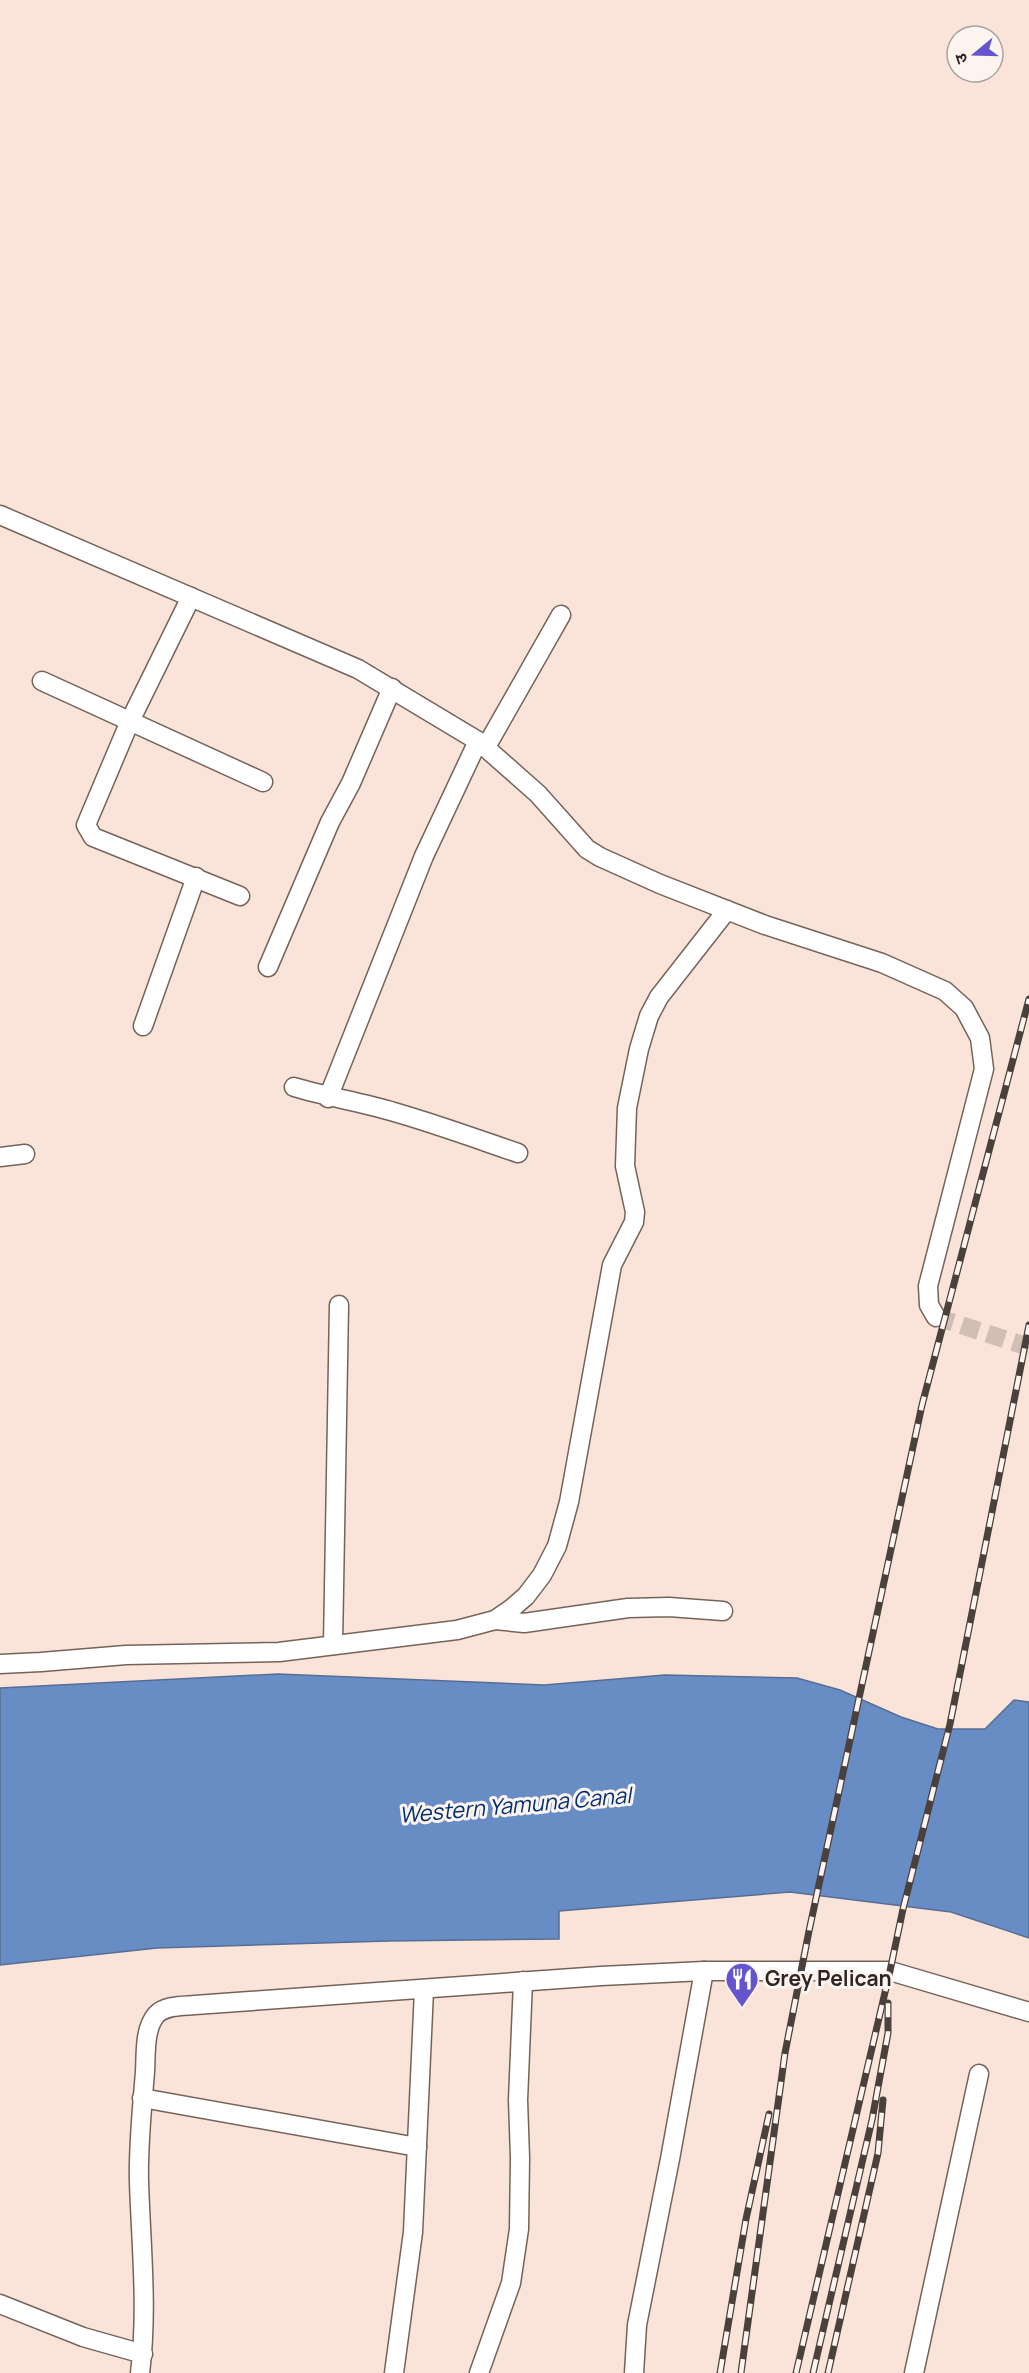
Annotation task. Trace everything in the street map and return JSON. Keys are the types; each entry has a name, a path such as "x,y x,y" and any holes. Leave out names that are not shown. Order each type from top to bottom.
{"street":[{"path":"0,515 358,669 392,688 482,744 538,794 587,849 660,884 765,925 882,963 945,991 964,1008 980,1038 984,1069 928,1286 929,1305 936,1317"},
{"path":"191,597 130,721 86,822 86,828 93,837 240,896"},
{"path":"328,1098 424,856 482,744 561,615"},
{"path":"42,681 263,782"},
{"path":"268,967 330,822 351,783 392,688"},
{"path":"142,1026 196,877"},
{"path":"0,1664 126,1655 279,1652 457,1630 495,1620 526,1596 542,1575 557,1546 569,1502 612,1265 634,1222 635,1212 625,1166 627,1108 639,1049 649,1016 670,981 727,910"},
{"path":"294,1087 328,1098 394,1112 518,1153"},
{"path":"0,1157 25,1154"},
{"path":"333,1646 339,1305"},
{"path":"495,1620 524,1623 628,1608 723,1611"},
{"path":"633,2373 637,2325 704,1971"},
{"path":"140,2373 143,2294 139,2178 142,2098 147,2036 156,2015 164,2009 523,1981 704,1971 890,1971 1029,2012"},
{"path":"479,2373 511,2283 519,2229 518,2100 523,1981"},
{"path":"394,2373 413,2232 424,1989"},
{"path":"914,2373 979,2074"},
{"path":"142,2098 417,2147"},
{"path":"0,2304 83,2337 142,2354"}],"water":[{"name":"Western Yamuna Canal","path":"278,1674 544,1685 665,1675 797,1678 840,1690 901,1717 938,1729 985,1729 1014,1700 1029,1702 1029,1938 951,1912 790,1892 559,1911 559,1939 389,1941 157,1948 0,1965 0,1688"}],"tunnel":[{"path":"936,1317 1029,1347"}],"railway":[{"path":"741,2373 785,2053 809,1931 922,1405 1029,999"},
{"path":"796,2373 903,1909 950,1724 1029,1325"},
{"path":"813,2373 872,2120 888,2033 888,2003"},
{"path":"828,2373 878,2153 883,2100"},
{"path":"720,2373 746,2219 769,2114"}],"place":[{"name":"Grey Pelican","path":"742,2008"}]}
